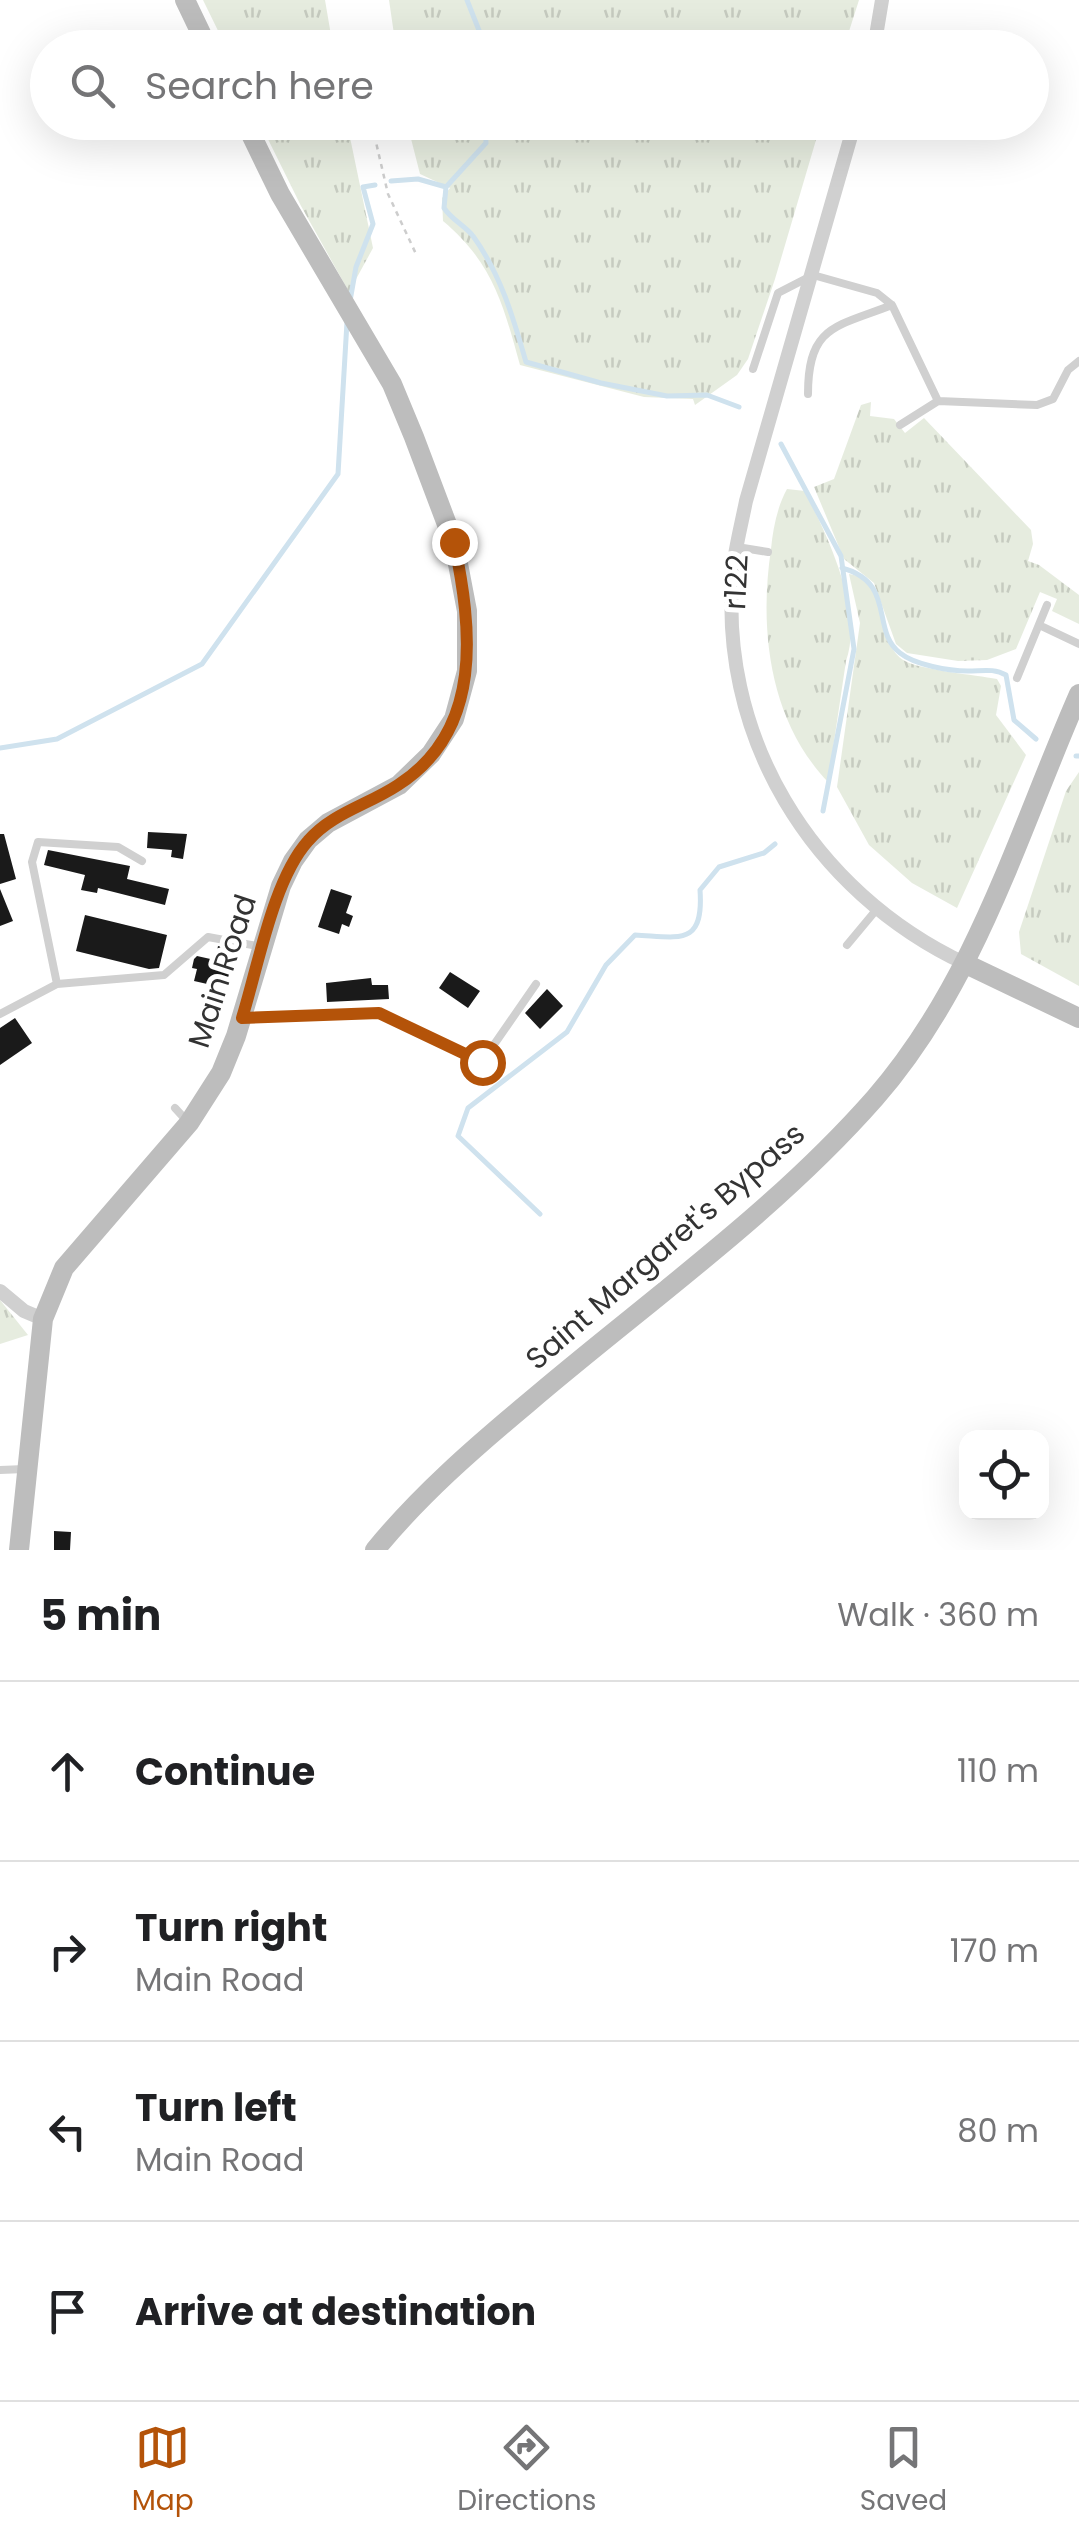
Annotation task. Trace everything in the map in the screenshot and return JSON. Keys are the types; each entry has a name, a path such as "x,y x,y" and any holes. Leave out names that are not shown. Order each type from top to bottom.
{"main road":[{"path":"185,0 199,30"},
{"name":"Main Road","path":"19,1550 43,1319 64,1268 182,1116 221,1073 242,1018 281,886 300,850 328,823 399,785 431,754 454,719 467,671 467,612 454,542 392,384 280,194 254,140"},
{"name":"Saint Margaret's Bypass","path":"375,1550 484,1440 751,1220 800,1176 875,1098 927,1030 966,964 1079,694"},
{"path":"966,964 1079,1018"}],"street":[{"path":"877,30 882,0"},
{"name":"r122","path":"849,140 760,447 737,547 734,629 742,692 765,764 794,820 829,865 876,909 928,945 966,964"},
{"path":"0,1291 24,1311 43,1319"}],"lane":[{"path":"753,370 778,293 812,275 877,293 892,305 938,400"},
{"path":"808,394 812,353 822,335 892,305"},
{"path":"900,425 938,400 1037,404 1054,399 1068,370 1079,362"},
{"path":"737,547 768,552"},
{"path":"1017,678 1047,605"},
{"path":"1038,626 1079,644"},
{"path":"57,984 32,862 38,842 118,847 142,862"},
{"path":"847,945 876,909"},
{"path":"0,1014 57,984 164,975 208,937 264,947"},
{"path":"242,1018 379,1013 482,1062 536,984"},
{"path":"0,1470 28,1468"}],"path":[{"path":"375,140 388,194 416,254"}],"green space":[{"path":"203,0 325,0 330,30 218,30"},
{"path":"389,0 859,0 849,30 393,30"},
{"path":"268,140 351,140 373,248 349,292"},
{"path":"411,140 816,140 748,359 737,375 695,405 693,399 644,397 520,365 501,304 485,269 443,221 442,198 450,188 420,174"},
{"path":"871,402 870,416 894,419 905,433 924,418 1031,530 1033,544 1028,561 1079,595 1079,624 1052,611 1057,599 1040,592 1016,649 987,660 958,661 907,653 896,644 874,583 844,559 814,487 834,479 861,405"},
{"path":"787,489 805,491 847,597 850,641 828,782 793,731 781,702 768,642 772,541"},
{"path":"849,574 872,588 889,641 905,661 997,679 1001,686 996,715 1026,755 957,908 912,883 869,845 837,787 860,623"},
{"path":"1079,772 1079,986 1021,954 1019,932 1066,791"},
{"path":"0,1300 28,1335 0,1344"}],"building":[{"path":"148,832 187,834 183,859 171,857 172,850 147,848"},
{"path":"0,834 4,834 16,879 0,884"},
{"path":"48,850 130,866 127,879 169,889 165,905 98,888 97,893 81,890 85,875 44,865"},
{"path":"0,889 13,921 0,926"},
{"path":"331,889 352,896 346,913 353,916 349,927 342,924 339,934 318,927"},
{"path":"85,915 167,935 159,968 76,951"},
{"path":"218,946 236,950 225,988 194,981 194,959 197,956 215,960"},
{"path":"450,972 480,991 468,1008 439,988"},
{"path":"371,978 372,985 388,985 389,999 327,1002 326,983"},
{"path":"547,989 563,1006 540,1029 525,1013"},
{"path":"15,1018 32,1043 0,1065 0,1028"},
{"path":"54,1531 71,1532 70,1550 54,1550"}],"waterway":[{"path":"467,0 479,30"},
{"path":"486,140 446,187 444,208 473,236 499,281 526,362 667,396 707,395 739,407"},
{"path":"391,181 418,179 446,187"},
{"path":"350,301 356,267 373,224 363,187 375,185"},
{"path":"0,748 57,739 202,664 338,474 347,322"},
{"path":"781,444 841,556 854,649 823,811"},
{"path":"842,568 870,584 891,643 906,657 942,668 1006,675 1014,720 1036,739"},
{"path":"540,1214 458,1136 468,1108 567,1032 606,965 635,935 686,935 698,921 700,890 719,867 764,853 775,844"}],"route":[{"path":"454,542 467,612 468,645 467,671 454,719 414,772 399,785 328,823 308,840 293,861 281,886 242,1018 379,1013 482,1062"}]}
